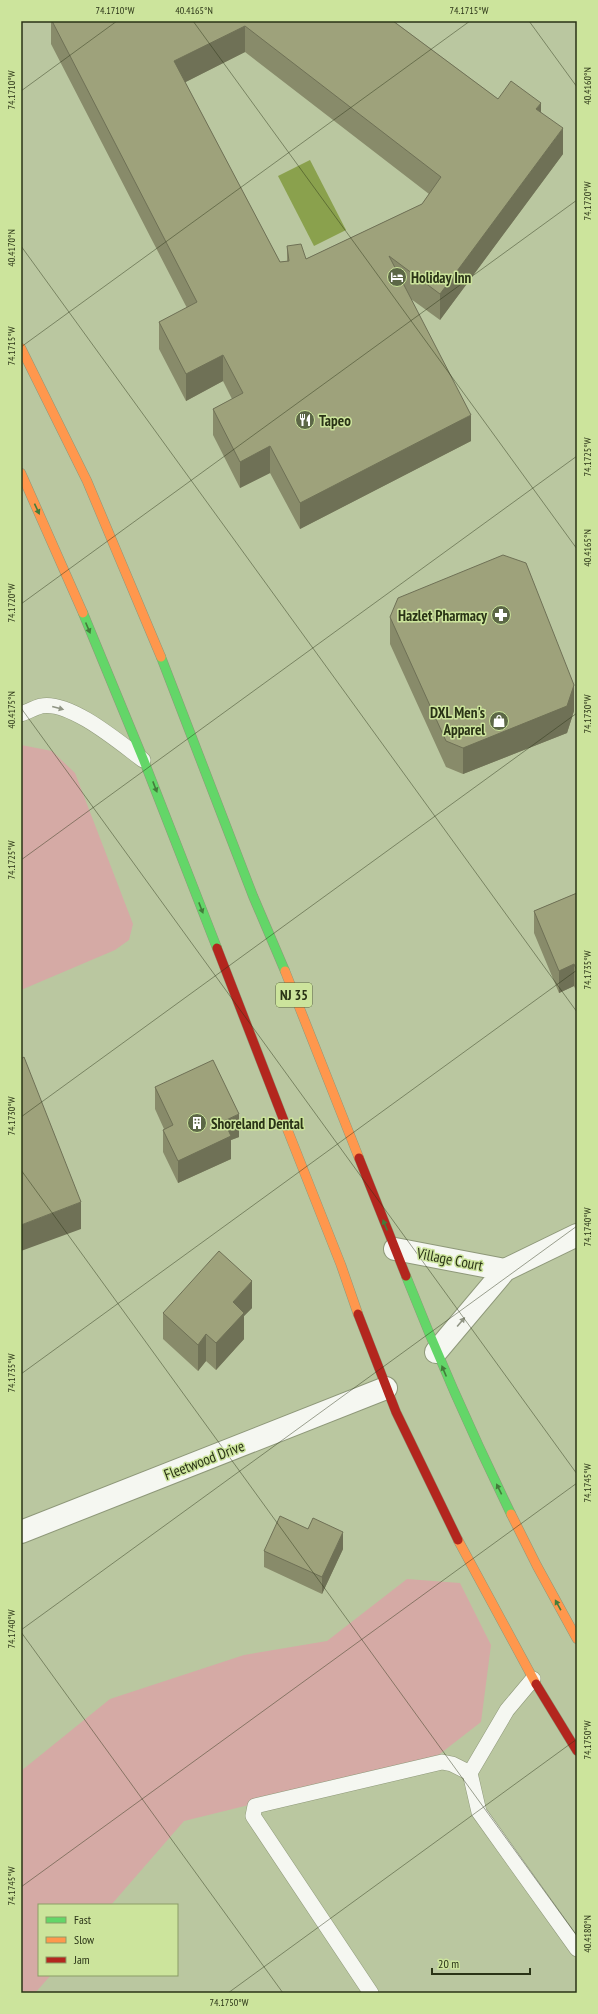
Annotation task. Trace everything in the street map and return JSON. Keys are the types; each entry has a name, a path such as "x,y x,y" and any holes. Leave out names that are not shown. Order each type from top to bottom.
{"highway":[{"name":"NJ 35","path":"21,348 67,441 138,596 253,896 269,931 436,1352 471,1432 537,1566 577,1639"},
{"path":"21,473 45,525 144,761 268,1084 352,1292 386,1388 430,1484 502,1627 577,1750"}],"street":[{"name":"Village Court","path":"436,1352 505,1270 577,1235"},
{"name":"Village Court","path":"395,1249 505,1270"},
{"name":"Fleetwood Drive","path":"21,1532 386,1388"}],"lane":[{"path":"21,714 41,706 52,706 64,709 88,720 144,761"},
{"path":"533,1679 507,1710 470,1773 479,1812 577,1949"},
{"path":"371,1993 253,1816 255,1806 442,1762 452,1764 470,1773"}],"shaded area":[{"path":"310,160 346,230 314,246 278,176"},
{"path":"21,745 52,751 75,773 133,924 129,940 115,950 21,990"},
{"path":"407,1579 460,1583 491,1645 481,1722 432,1760 184,1821 112,1904 38,1904 38,1976 50,1976 35,1993 21,1993 21,1771 110,1699 244,1655 327,1641"}],"building":[{"name":"Holiday Inn","path":"52,21 393,21 498,99 511,81 541,103 536,109 563,128 440,294 389,256 471,415 300,503 270,446 240,462 213,409 243,393 223,355 186,374 159,322 197,302","holes":["245,26 441,177 422,204 306,259 301,244 287,246 289,261 280,262 174,61"]},
{"path":"503,555 526,563 574,685 567,706 463,748 446,741 390,617 398,598"},
{"path":"577,893 577,971 574,964 559,971 534,911"},
{"path":"24,1057 81,1202 21,1225 21,1059"},
{"name":"Shoreland Dental","path":"213,1060 239,1114 224,1121 231,1136 178,1161 163,1130 173,1125 155,1087"},
{"path":"219,1251 252,1281 233,1302 244,1313 216,1343 206,1334 198,1345 163,1313"},
{"path":"280,1516 308,1529 313,1518 343,1532 322,1577 264,1551"}],"traffic: fast":[{"path":"83,613 144,761 217,948"},
{"path":"161,657 253,896 285,971"},
{"path":"406,1276 456,1396 511,1514"}],"traffic: slow":[{"path":"21,348 87,481 161,657"},
{"path":"21,473 83,613"},
{"path":"285,971 359,1158"},
{"path":"286,1126 341,1265 358,1314"},
{"path":"511,1514 537,1566 577,1639"},
{"path":"458,1540 536,1684"}],"traffic: jam":[{"path":"217,948 286,1126"},
{"path":"359,1158 406,1276"},
{"path":"358,1314 396,1412 458,1540"},
{"path":"536,1684 577,1751"}],"place":[{"name":"Holiday Inn","path":"397,277"},
{"name":"Tapeo","path":"305,420"},
{"name":"Hazlet Pharmacy","path":"501,615"},
{"name":"DXL Men's Apparel","path":"499,721"},
{"name":"Shoreland Dental","path":"197,1123"}]}
